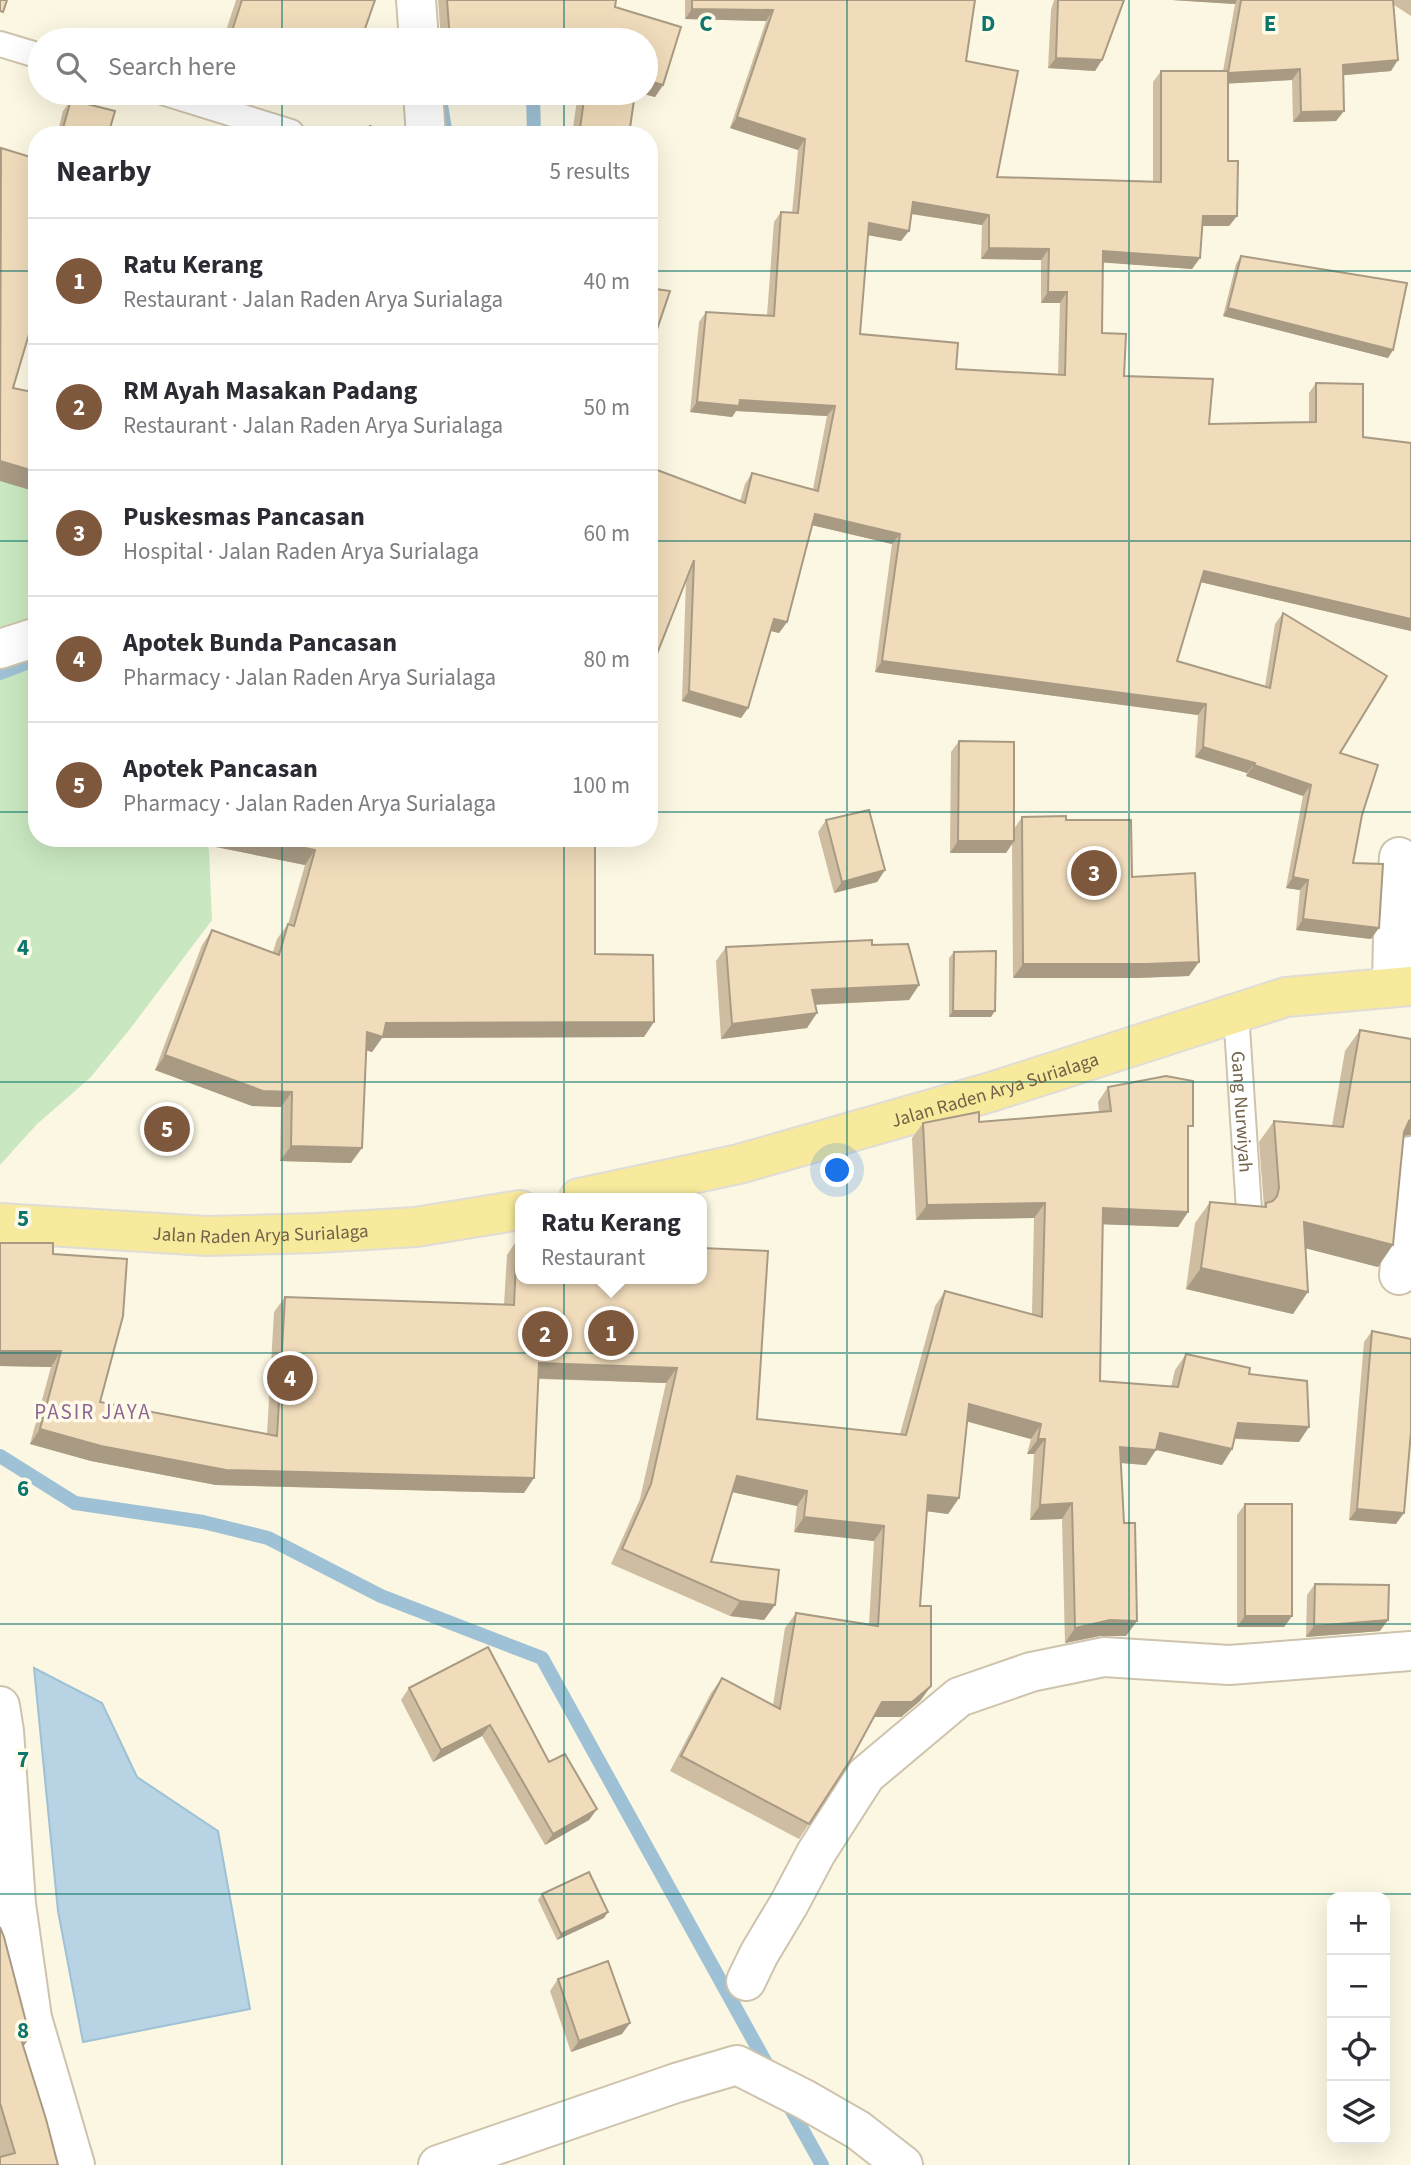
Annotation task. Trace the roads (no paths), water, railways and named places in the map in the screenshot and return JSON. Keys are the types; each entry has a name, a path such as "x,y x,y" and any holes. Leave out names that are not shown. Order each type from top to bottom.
{"main road":[{"name":"Jalan Raden Arya Surialaga","path":"602,1193 753,1160 991,1092 1286,997 1402,986"},
{"name":"Jalan Raden Arya Surialaga","path":"0,1223 207,1236 303,1234 416,1227 515,1211"}],"street":[{"path":"415,0 418,28"},
{"path":"424,105 425,126"},
{"path":"0,649 28,640"},
{"path":"1399,857 1393,936 1402,986"},
{"path":"1399,1275 1411,1156"},
{"path":"746,1981 816,1853 866,1775 959,1697 1031,1672 1104,1657 1229,1665 1411,1651"},
{"path":"0,1706 16,1904 32,2018 75,2165"},
{"path":"438,2165 737,2064 858,2130 903,2165"}],"lane":[{"path":"0,44 28,52"},
{"path":"205,105 273,126"},
{"name":"Gang Nurwiyah","path":"1236,1012 1249,1210"}],"water":[{"path":"34,1668 102,1703 137,1777 218,1831 250,2009 83,2042 58,1911"}],"waterway":[{"path":"441,105 444,126"},
{"path":"533,105 534,126"},
{"path":"0,673 28,662"},
{"path":"0,1456 75,1503 203,1522 268,1538 381,1596 542,1658 771,2072"},
{"path":"787,2102 822,2165"}],"place":[{"name":"Puskesmas Pancasan","path":"1094,873"},
{"name":"Apotek Pancasan","path":"167,1129"},
{"name":"Ratu Kerang","path":"611,1333"},
{"name":"RM Ayah Masakan Padang","path":"545,1334"},
{"name":"Apotek Bunda Pancasan","path":"290,1378"}],"district":[{"name":"PASIR JAYA","path":"93,1412"}]}
